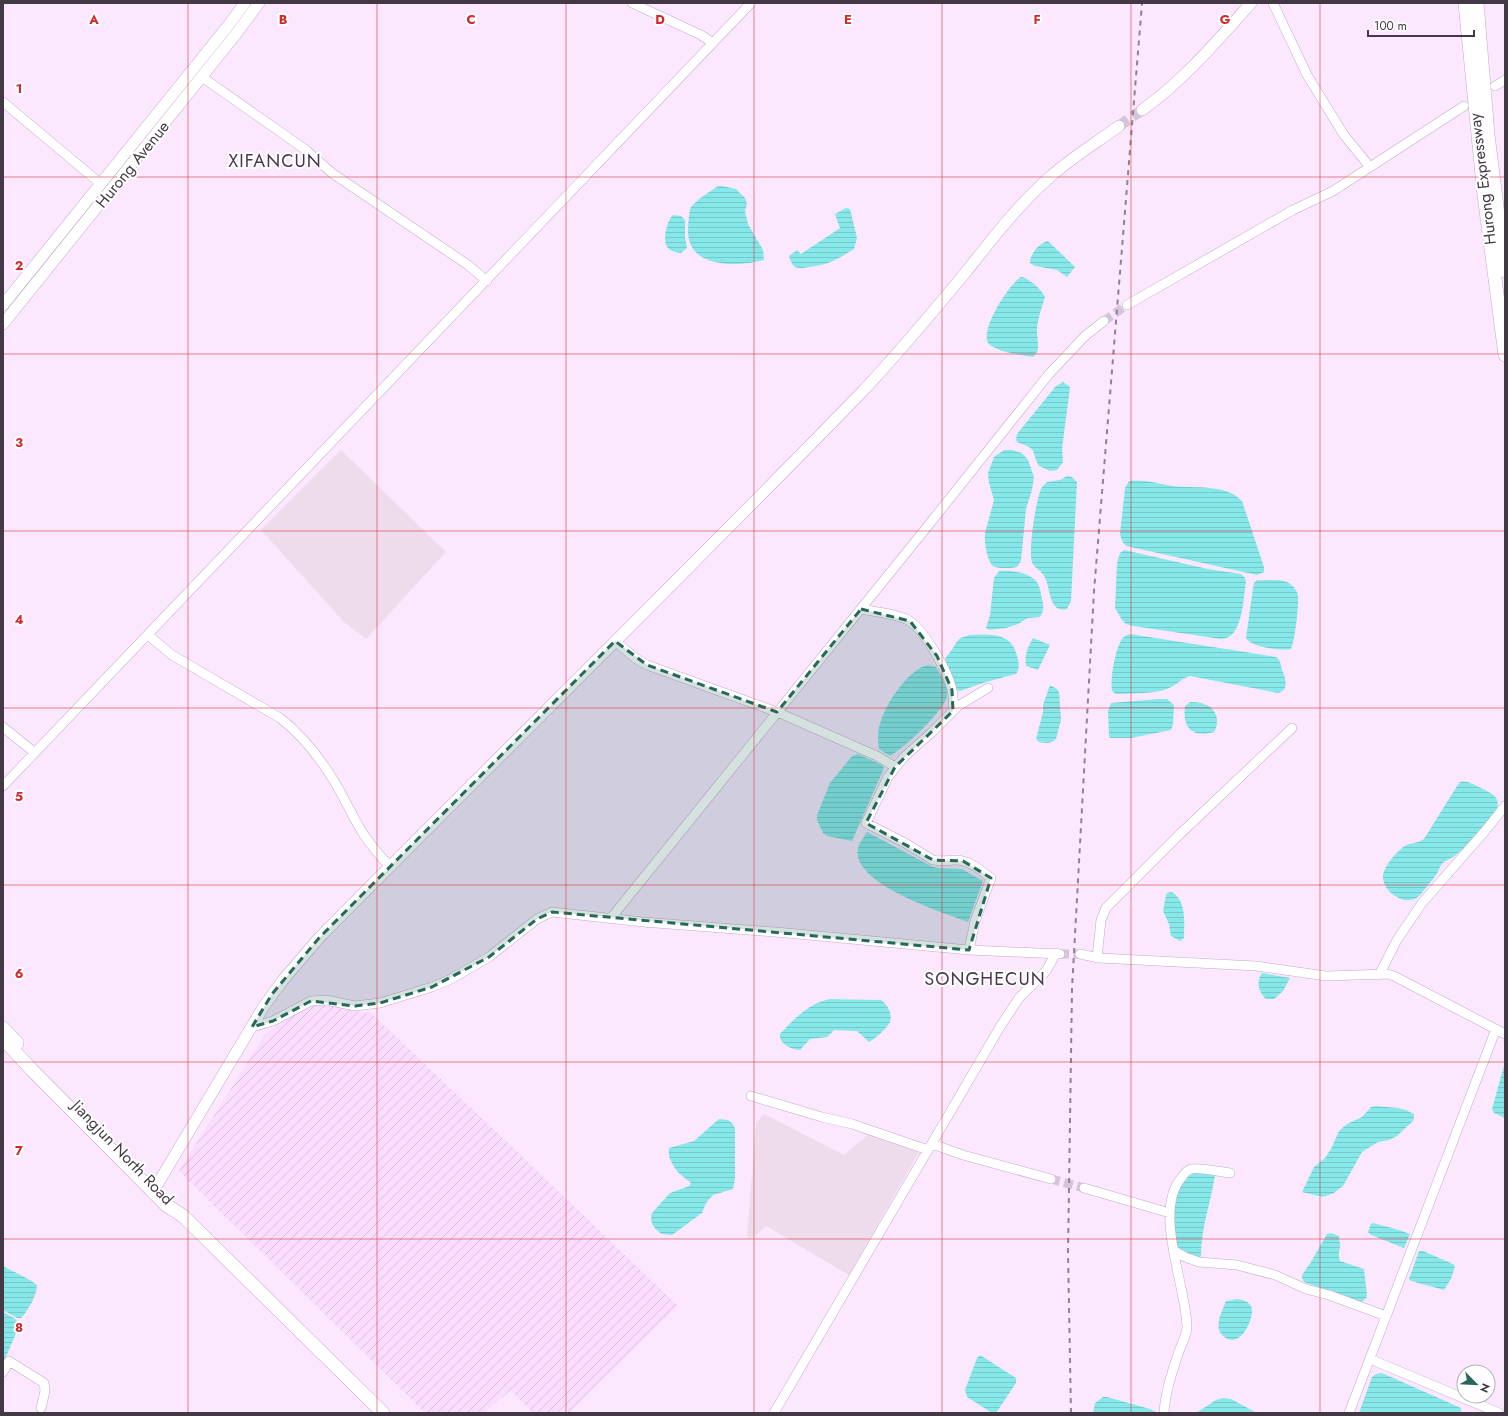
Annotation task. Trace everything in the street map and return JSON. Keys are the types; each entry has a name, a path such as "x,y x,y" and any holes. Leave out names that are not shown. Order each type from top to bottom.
{"highway":[{"name":"Hurong Expressway","path":"1465,3 1484,195 1505,355"},
{"name":"Hurong Expressway","path":"1476,3 1488,135 1505,271"},
{"name":"Jiangjun North Road","path":"3,1028 172,1199 183,1216"},
{"name":"Jiangjun North Road","path":"3,1039 166,1205 183,1216"},
{"path":"183,1216 383,1413"}],"main road":[{"name":"Hurong Avenue","path":"3,305 222,33 244,3"},
{"name":"Hurong Avenue","path":"3,324 202,77 258,3"},
{"path":"1142,110 1151,104 1185,73 1251,3"},
{"path":"157,1184 272,994 306,952 886,367 918,331 1004,225 1034,193 1049,178 1119,126"}],"street":[{"path":"632,3 701,35 713,43"},
{"path":"3,786 752,3"},
{"path":"1273,3 1307,75 1344,135 1370,167"},
{"path":"202,77 306,150 332,173 468,266 487,281"},
{"path":"1495,86 1505,80"},
{"path":"3,102 101,184"},
{"path":"1127,305 1293,210 1333,192 1464,106"},
{"path":"611,918 1049,374 1085,336 1104,320"},
{"path":"861,609 901,617 914,624 927,640 937,656 952,690 953,711"},
{"path":"148,635 172,655 280,718 295,730 334,781 363,834 390,867"},
{"path":"615,641 635,658 647,664 777,712 877,756 895,767"},
{"path":"969,950 975,921 991,878 973,865 963,861 938,862 933,860 905,843 866,823 883,786 895,767 904,757 958,706 988,688"},
{"path":"3,727 35,753"},
{"path":"1097,958 1101,920 1106,908 1180,834 1292,728"},
{"path":"1379,975 1397,940 1422,903 1505,806"},
{"path":"252,1026 273,1021 311,1001 326,1000 354,1006 380,1003 432,987 449,980 489,957 537,918 547,913 558,912 969,950 1058,954 1046,971 1019,998 1000,1027 774,1413"},
{"path":"1080,954 1097,958 1189,964 1256,966 1326,976 1394,976 1505,1034"},
{"path":"1349,1413 1496,1029"},
{"path":"751,1096 1051,1180"},
{"path":"1164,1413 1171,1378 1187,1329 1171,1234 1170,1213 1173,1194 1180,1179 1190,1169 1198,1168 1230,1173"},
{"path":"1084,1188 1170,1213"},
{"path":"1174,1252 1199,1262 1237,1265 1275,1275 1306,1289 1329,1295 1386,1316"},
{"path":"1370,1359 1499,1413"},
{"path":"3,1372 9,1361 44,1384 45,1391 41,1408"}],"highlighted area":[{"path":"861,609 910,621 937,656 952,690 953,711 895,767 866,823 933,860 963,861 991,878 969,950 552,912 537,919 489,957 432,987 380,1003 355,1006 311,1001 273,1021 252,1027 272,994 319,938 615,641 647,665 777,712"}],"shaded area":[{"path":"718,186 736,189 745,198 747,204 745,211 748,224 763,250 764,260 741,264 729,264 705,259 696,253 690,243 688,231 691,207"},
{"path":"846,208 850,209 857,238 854,249 827,263 802,268 797,268 794,266 789,256 797,250 801,254 840,228 835,214"},
{"path":"673,215 681,216 685,220 685,237 687,248 681,253 670,250 665,242 667,226"},
{"path":"1048,241 1075,267 1067,277 1057,270 1035,266 1030,263 1036,249 1041,244"},
{"path":"1021,277 1035,285 1045,297 1038,324 1038,348 1033,357 1010,353 993,347 989,344 987,338 991,319 996,309 1009,289"},
{"path":"1063,382 1070,388 1062,449 1063,462 1057,470 1050,471 1039,466 1033,451 1016,440 1017,434 1056,386"},
{"path":"341,450 446,552 366,639 345,623 261,530"},
{"path":"1004,450 1012,450 1022,453 1028,460 1034,477 1032,490 1026,509 1021,561 1017,567 1011,568 999,568 992,565 988,557 985,541 985,533 994,500 988,473 994,457"},
{"path":"1067,476 1072,477 1077,482 1071,601 1067,609 1061,609 1056,607 1053,603 1044,576 1032,562 1031,548 1035,514 1041,488 1047,482 1060,480"},
{"path":"1129,481 1151,482 1182,487 1218,489 1235,495 1242,501 1264,567 1264,572 1257,575 1126,546 1122,541 1120,534 1125,488"},
{"path":"1124,550 1208,569 1241,574 1245,578 1246,582 1243,608 1238,625 1234,632 1228,637 1221,639 1126,624 1115,608 1117,563 1120,553"},
{"path":"999,571 1026,574 1035,580 1039,587 1043,604 1043,610 1040,617 1028,618 1018,624 1006,628 989,630 986,628 990,615 994,578"},
{"path":"1257,580 1286,581 1297,591 1297,614 1291,649 1273,649 1259,646 1253,644 1246,638 1253,588 1254,583"},
{"path":"1130,634 1276,657 1280,662 1286,681 1284,690 1278,693 1190,676 1171,687 1160,691 1116,694 1112,691 1112,672 1115,657 1122,639"},
{"path":"970,635 1000,636 1010,643 1014,648 1018,661 1019,668 1016,674 960,691 956,690 945,659 958,640"},
{"path":"1033,638 1050,645 1038,670 1026,666 1027,651"},
{"path":"928,665 936,667 944,681 947,692 945,702 923,729 890,756 879,749 878,733 882,716 898,689 906,680 913,673"},
{"path":"1050,685 1059,692 1061,720 1056,739 1046,743 1039,742 1036,739 1043,712 1043,705"},
{"path":"1167,699 1174,705 1173,725 1171,730 1131,738 1110,738 1108,711 1111,703"},
{"path":"1190,702 1207,705 1214,710 1217,719 1217,726 1214,732 1200,734 1190,730 1185,721 1185,706"},
{"path":"858,754 882,765 884,768 852,841 827,836 823,833 817,820 817,815 830,783 852,756"},
{"path":"1460,782 1472,784 1495,796 1498,804 1494,813 1485,826 1467,845 1442,864 1436,875 1421,894 1416,898 1409,900 1403,900 1396,897 1386,887 1384,881 1383,875 1386,867 1402,848 1424,839"},
{"path":"867,832 933,867 962,869 983,881 968,922 901,895 883,885 868,873 859,861 858,848"},
{"path":"1172,892 1180,901 1184,913 1184,938 1180,941 1171,936 1169,924 1163,911 1166,895 1167,893"},
{"path":"1262,973 1290,978 1283,991 1274,999 1266,999 1261,993 1259,979"},
{"path":"830,999 881,1000 889,1010 891,1016 890,1022 881,1033 869,1042 857,1031 834,1030 827,1037 810,1039 800,1050 789,1047 781,1041 780,1034 802,1012 815,1004"},
{"path":"310,1005 333,1005 354,1011 371,1013 678,1306 569,1413 533,1413 511,1390 484,1413 425,1413 179,1171 264,1036 282,1020"},
{"path":"1505,1062 1505,1118 1494,1113 1492,1109"},
{"path":"1376,1106 1406,1110 1414,1114 1413,1121 1397,1136 1389,1140 1378,1142 1362,1152 1343,1186 1334,1193 1323,1197 1302,1192 1314,1167 1325,1158 1339,1131 1347,1124 1362,1117 1371,1107"},
{"path":"764,1114 844,1155 870,1133 920,1150 849,1275 766,1226 752,1239 747,1237 756,1123"},
{"path":"719,1119 728,1120 733,1124 735,1129 735,1179 733,1189 713,1195 706,1203 702,1213 672,1235 662,1234 652,1223 652,1213 670,1193 689,1186 691,1183 678,1172 674,1166 670,1159 669,1148 694,1141"},
{"path":"1198,1172 1215,1175 1204,1225 1201,1256 1199,1259 1179,1248 1177,1245 1174,1214 1175,1203 1182,1183 1189,1176"},
{"path":"1373,1223 1410,1234 1404,1248 1371,1235 1368,1232 1371,1224"},
{"path":"1331,1233 1339,1236 1340,1261 1364,1269 1367,1296 1362,1302 1304,1282 1302,1278 1302,1275 1327,1234"},
{"path":"1419,1251 1423,1251 1455,1266 1451,1279 1444,1290 1411,1281 1409,1279"},
{"path":"3,1266 37,1285 32,1303 21,1318 17,1318 3,1310"},
{"path":"1238,1299 1250,1304 1252,1311 1251,1317 1246,1330 1241,1336 1230,1340 1223,1336 1220,1332 1218,1324 1226,1301"},
{"path":"3,1312 14,1318 20,1324 5,1359 3,1360"},
{"path":"980,1355 1016,1378 1016,1383 996,1413 992,1413 967,1397 965,1390 977,1358"},
{"path":"1382,1373 1461,1408 1461,1413 1359,1413 1372,1377 1376,1374"},
{"path":"1103,1397 1150,1409 1158,1413 1093,1413 1095,1403"},
{"path":"1223,1398 1231,1399 1257,1413 1196,1413 1216,1400"}],"tunnel":[{"path":"1119,126 1142,110"},
{"path":"1104,321 1127,305"},
{"path":"1060,954 1080,954"},
{"path":"1051,1179 1084,1188"}],"railway":[{"path":"1071,1413 1068,1253 1072,989 1094,591 1142,3"}],"district":[{"name":"XIFANCUN","path":"275,161"},
{"name":"SONGHECUN","path":"985,979"}]}
